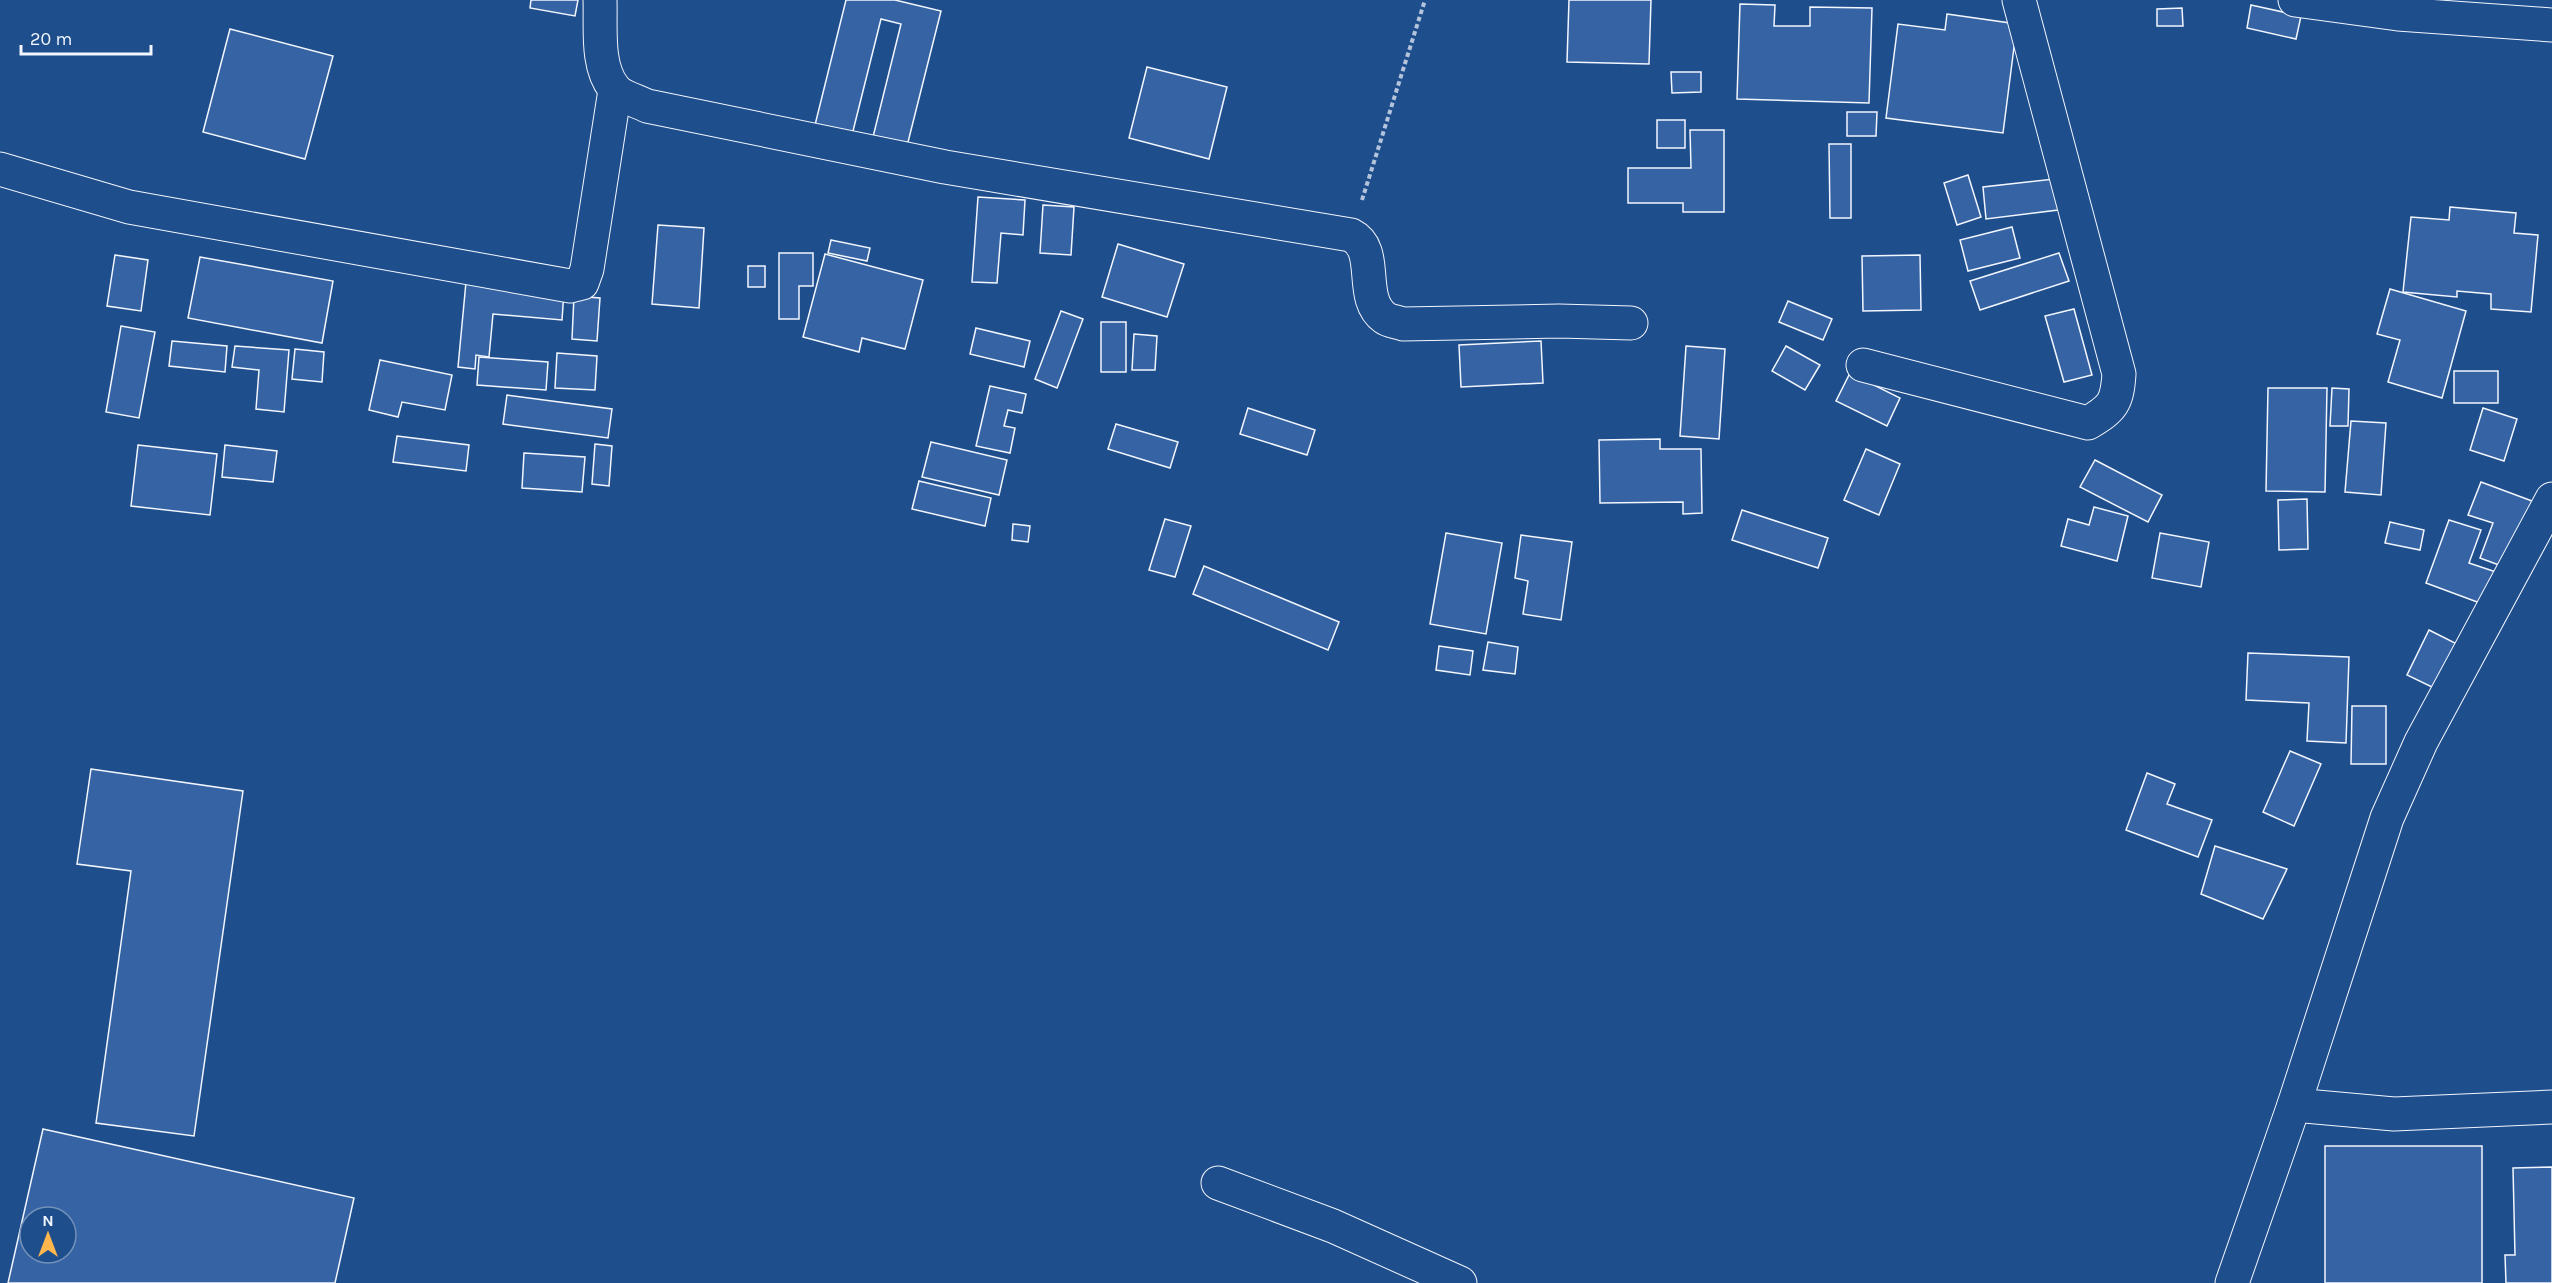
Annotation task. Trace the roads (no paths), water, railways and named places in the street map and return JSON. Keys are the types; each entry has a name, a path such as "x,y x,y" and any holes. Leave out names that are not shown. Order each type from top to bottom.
{"street":[{"path":"600,0 601,50 607,77 615,90 647,106 945,167 1351,235 1362,243 1368,268 1370,298 1385,318 1403,324 1558,321 1631,323"},
{"path":"1863,365 2088,423 2106,412 2117,398 2119,374 2019,0"},
{"path":"2295,0 2398,14 2552,25"},
{"path":"0,169 129,207 570,286 582,283 587,269 615,90"},
{"path":"2232,1283 2294,1105 2387,818 2421,742 2552,499"},
{"path":"2294,1105 2394,1114 2552,1107"},
{"path":"1218,1183 1333,1226 1460,1283"}]}
